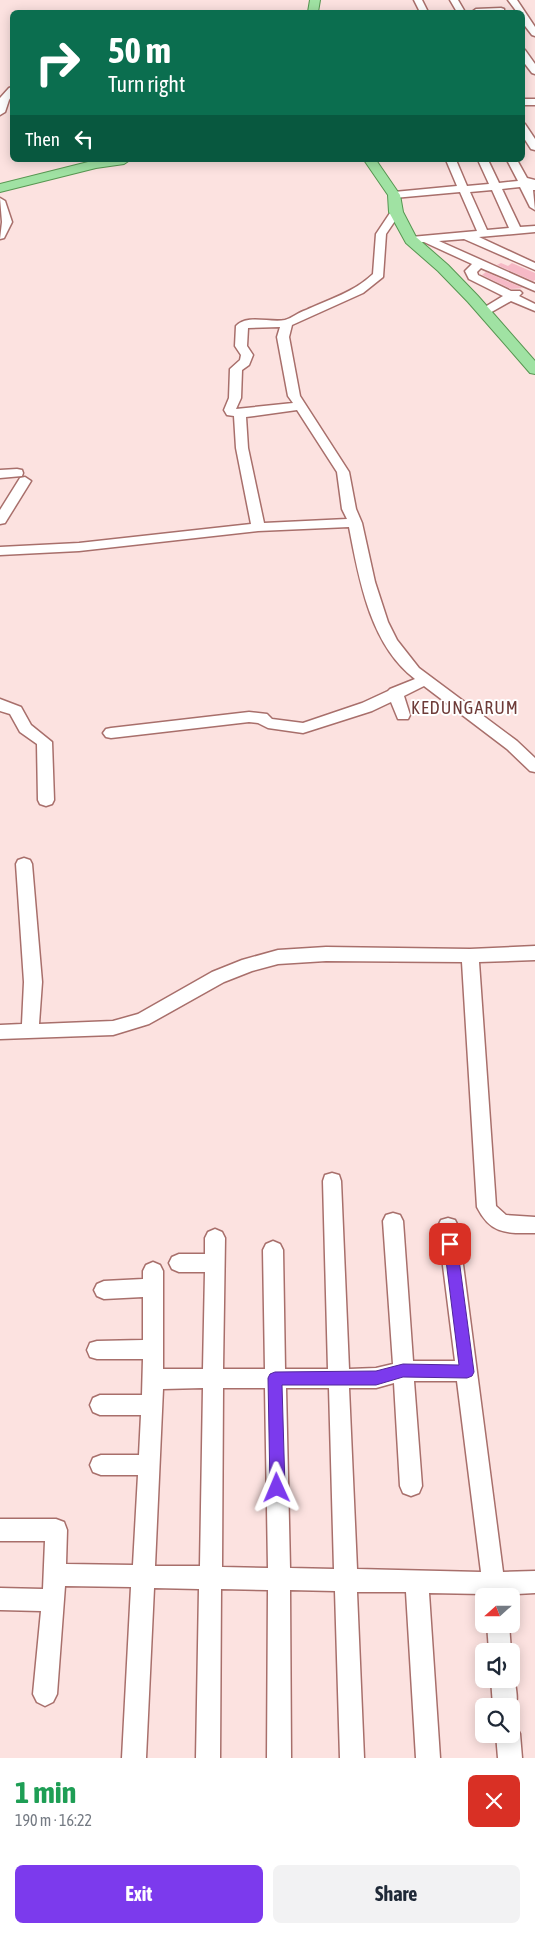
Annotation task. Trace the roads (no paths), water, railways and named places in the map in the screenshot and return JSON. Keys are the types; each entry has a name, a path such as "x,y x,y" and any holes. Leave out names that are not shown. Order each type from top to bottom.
{"main road":[{"path":"0,188 110,162"},
{"path":"371,162 394,195 396,212 405,231 418,239 535,370"}],"street":[{"path":"512,0 521,10"},
{"path":"525,16 534,30"},
{"path":"525,56 535,71"},
{"path":"0,112 4,100 10,92"},
{"path":"526,130 535,147"},
{"path":"452,162 483,233"},
{"path":"484,162 513,231 514,259"},
{"path":"513,162 529,185 535,207"},
{"path":"394,195 529,185"},
{"path":"0,201 7,222 0,236"},
{"path":"300,406 240,414 231,412 230,410 235,398 236,369 245,362 247,355 246,350 241,346 242,326 248,324 287,323 358,292 372,283 379,275 381,234 396,212"},
{"path":"418,239 535,229"},
{"path":"465,235 535,267"},
{"path":"418,239 533,285"},
{"path":"479,263 471,271 472,276 535,308"},
{"path":"484,312 533,285"},
{"path":"287,323 283,337 294,396 343,472 350,509 355,523 363,570 373,602 400,657 425,680 512,745 535,767"},
{"path":"240,414 242,448 258,526"},
{"path":"0,474 21,477 0,520"},
{"path":"0,551 79,547 258,526 355,523"},
{"path":"110,733 249,717 262,718 268,723 303,728 367,707 395,692 425,680"},
{"path":"395,692 403,716"},
{"path":"0,704 16,711 25,728 44,742 46,800"},
{"path":"24,864 33,982 30,1032"},
{"path":"0,1032 113,1028 143,1019 218,976 278,957 326,954 470,956 535,953"},
{"path":"470,956 487,1207 491,1216 499,1223 535,1225"},
{"path":"332,1181 352,1758"},
{"path":"393,1222 411,1486"},
{"path":"448,1226 495,1588"},
{"path":"208,1758 215,1238"},
{"path":"273,1250 279,1579 279,1758"},
{"path":"179,1262 214,1263"},
{"path":"104,1290 153,1280 151,1405 134,1758"},
{"path":"97,1350 153,1349"},
{"path":"152,1379 376,1378 403,1370 467,1372"},
{"path":"100,1405 151,1405"},
{"path":"100,1465 148,1465"},
{"path":"0,1530 56,1530 55,1574 45,1694"},
{"path":"55,1574 416,1582 475,1588"},
{"path":"416,1582 428,1758"},
{"path":"505,1588 535,1582"},
{"path":"0,1599 52,1600"},
{"path":"509,1743 510,1758"}],"district":[{"name":"KEDUNGARUM","path":"465,707"}]}
